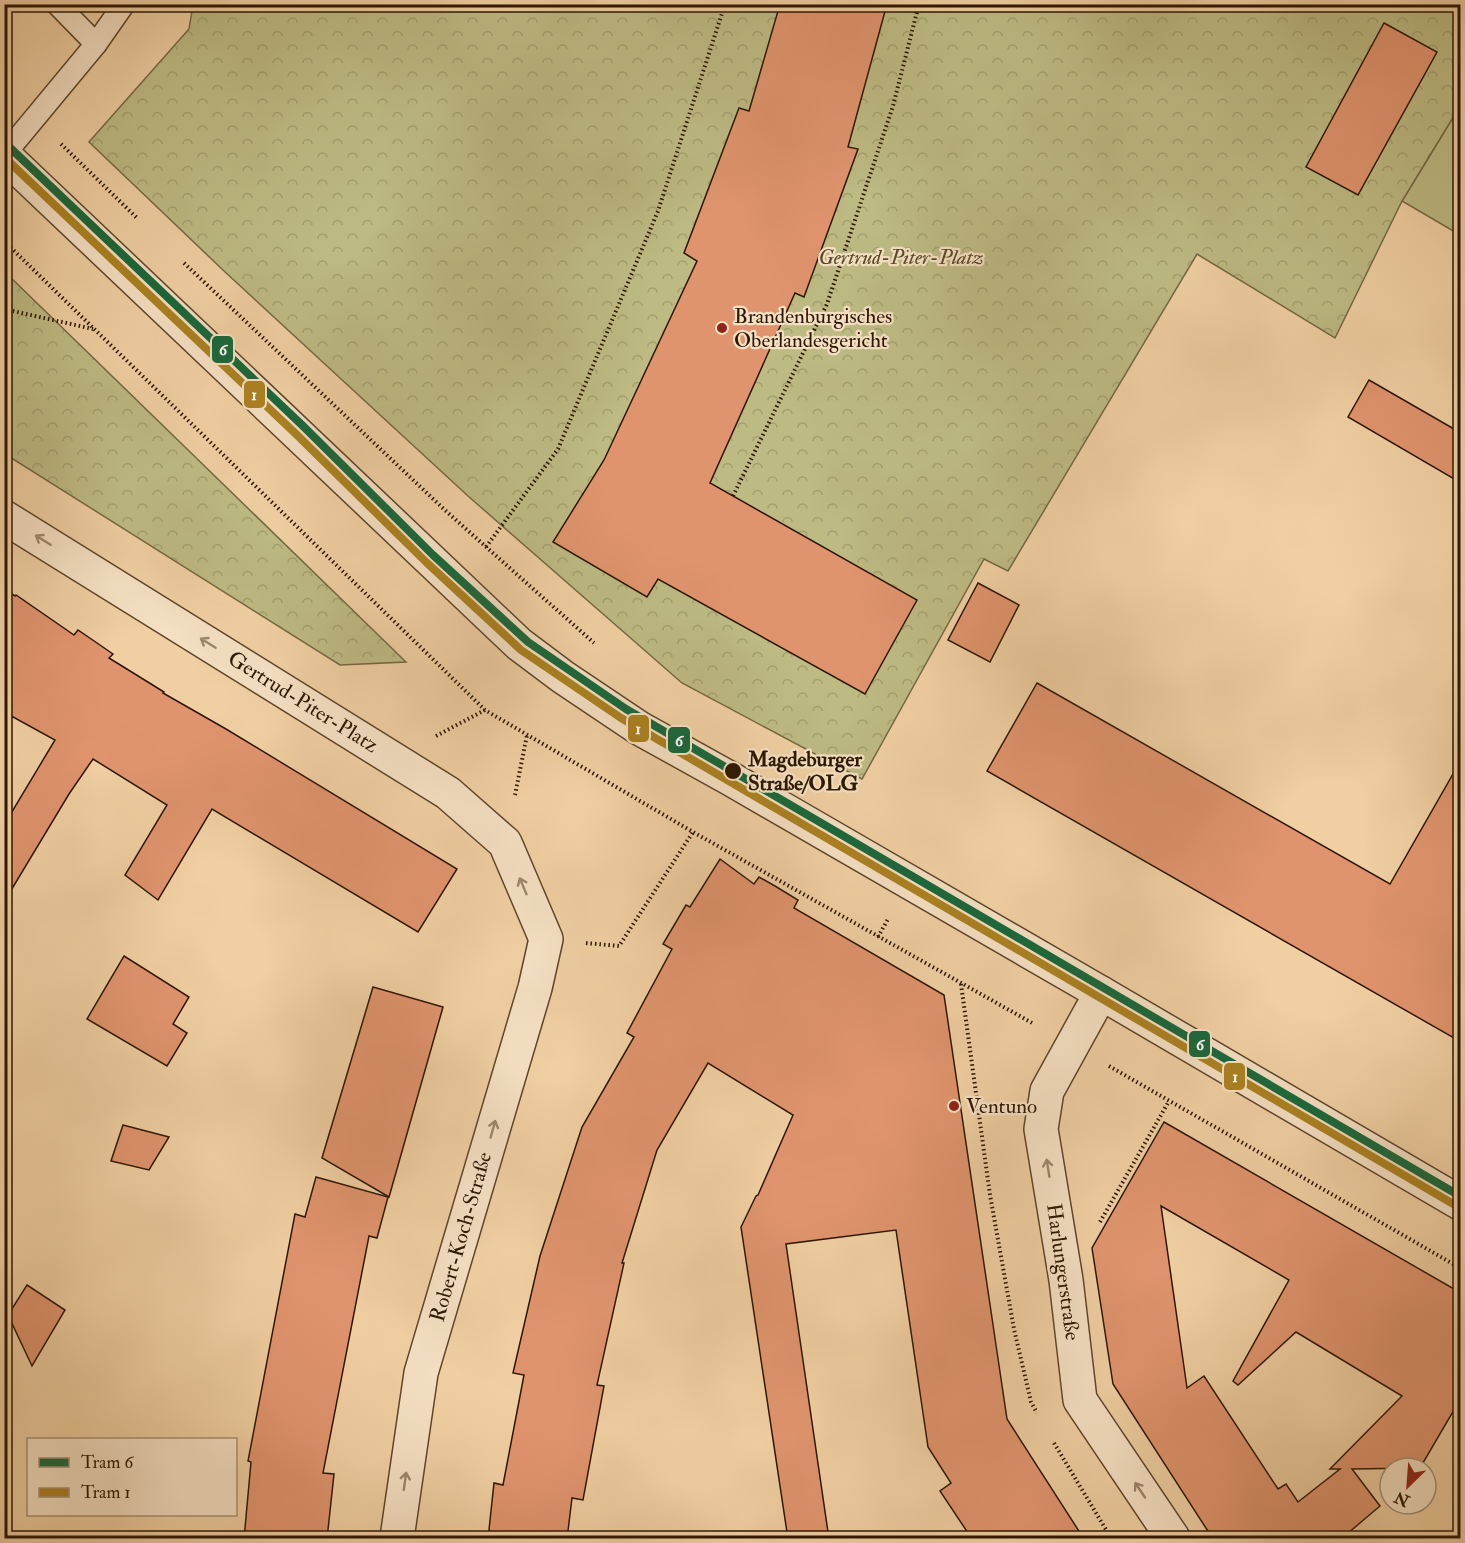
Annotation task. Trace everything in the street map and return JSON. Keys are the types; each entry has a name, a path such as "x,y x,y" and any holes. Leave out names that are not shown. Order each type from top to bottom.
{"street":[{"path":"4,155 519,644 563,677 639,728 731,779 1461,1203"},
{"name":"Gertrud-Piter-Platz","path":"4,517 448,793 505,843 546,939"},
{"name":"Robert-Koch-Straße","path":"397,1539 421,1373 535,988 546,939"},
{"name":"Harlungerstraße","path":"1101,993 1047,1091 1041,1129 1066,1280 1080,1400 1173,1539"}],"lane":[{"path":"57,4 96,44"},
{"path":"4,155 96,44 124,4"}],"path":[{"path":"486,547 558,449 658,211 725,4"},
{"path":"733,496 827,304 893,106 919,4"},
{"path":"35,118 139,220"},
{"path":"182,261 486,547 602,650"},
{"path":"4,309 94,330"},
{"path":"505,843 527,735"},
{"path":"546,939 619,946 693,832"},
{"path":"1042,1422 1031,1402 1014,1329 990,1195 961,984 1461,1268"},
{"path":"1066,1280 1170,1101"},
{"path":"1048,1433 1111,1539"}],"green space":[{"name":"Gertrud-Piter-Platz","path":"193,5 1460,5 1460,106 1402,201 1335,338 1197,254 1008,571 984,559 862,779 682,683 468,496 224,271 89,142 189,29"},
{"path":"1460,106 1460,235 1402,201"},
{"path":"5,272 406,662 340,665 5,454"}],"building":[{"name":"Brandenburgisches Oberlandesgericht","path":"780,4 887,4 848,147 858,149 804,297 795,293 710,483 917,600 865,694 658,579 647,597 553,542 604,460 697,261 684,253 739,108 749,111"},
{"path":"1384,23 1437,52 1358,195 1306,167"},
{"path":"1369,380 1461,433 1461,483 1348,417"},
{"path":"978,583 1019,605 990,662 948,640"},
{"path":"4,589 74,635 78,630 113,654 109,658 163,693 457,869 418,932 212,809 158,900 125,875 167,805 93,759 69,794 4,902 4,825 55,740 4,712"},
{"path":"1037,683 1390,884 1461,760 1461,1042 987,771"},
{"path":"720,859 754,884 759,877 775,886 798,900 794,908 944,995 1007,1419 1084,1539 972,1539 940,1491 951,1483 928,1447 896,1230 786,1244 829,1539 788,1539 741,1227 758,1195 793,1115 708,1063 657,1150 622,1263 624,1263 597,1385 604,1386 583,1500 572,1498 567,1539 488,1539 494,1483 503,1485 524,1375 513,1373 540,1256 582,1127 634,1037 627,1033 672,949 663,944 686,905 690,907"},
{"path":"124,956 189,997 173,1024 187,1033 167,1066 87,1019"},
{"path":"373,987 443,1007 389,1197 322,1158"},
{"path":"1164,1122 1461,1293 1461,1398 1427,1456 1378,1456 1378,1469 1352,1469 1378,1503 1378,1508 1341,1539 1213,1539 1113,1384 1092,1248","holes":["1161,1206 1289,1280 1233,1381 1238,1385 1296,1332 1402,1396 1330,1469 1340,1469 1298,1502 1286,1484 1278,1489 1204,1376 1187,1388"]},
{"path":"123,1125 169,1137 149,1170 111,1161"},
{"path":"316,1177 388,1197 377,1238 369,1236 323,1473 334,1474 327,1539 244,1539 251,1462 248,1461 295,1214 305,1217"},
{"path":"27,1285 65,1310 32,1366 8,1315"}],"tram line":[{"name":"6","path":"4,142 303,426 433,555 528,642 626,709 1460,1196"},
{"name":"1","path":"4,157 296,434 426,562 521,650 621,718 1455,1205"}],"place":[{"name":"Brandenburgisches Oberlandesgericht","path":"722,328"},
{"name":"Magdeburger Straße/OLG","path":"733,771"},
{"name":"Ventuno","path":"954,1106"}]}
